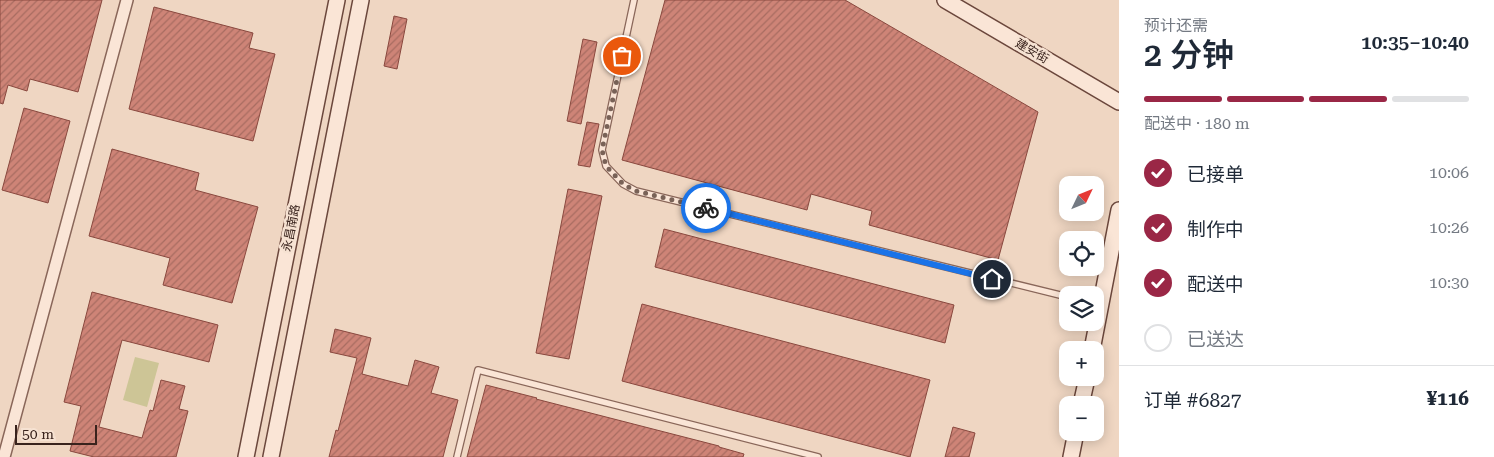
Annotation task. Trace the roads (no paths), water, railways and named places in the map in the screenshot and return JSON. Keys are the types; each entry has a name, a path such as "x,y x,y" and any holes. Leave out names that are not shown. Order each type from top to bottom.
{"street":[{"path":"4,457 127,0"},
{"name":"永昌南路","path":"246,457 337,0"},
{"name":"永昌南路","path":"271,457 361,0"},
{"name":"建安街","path":"945,0 1119,102"},
{"path":"1102,286 1119,210"},
{"path":"1071,457 1074,441"}],"lane":[{"path":"634,0 602,150 606,166 623,184 636,191 1059,296"},
{"path":"456,457 478,370 818,457"}]}
